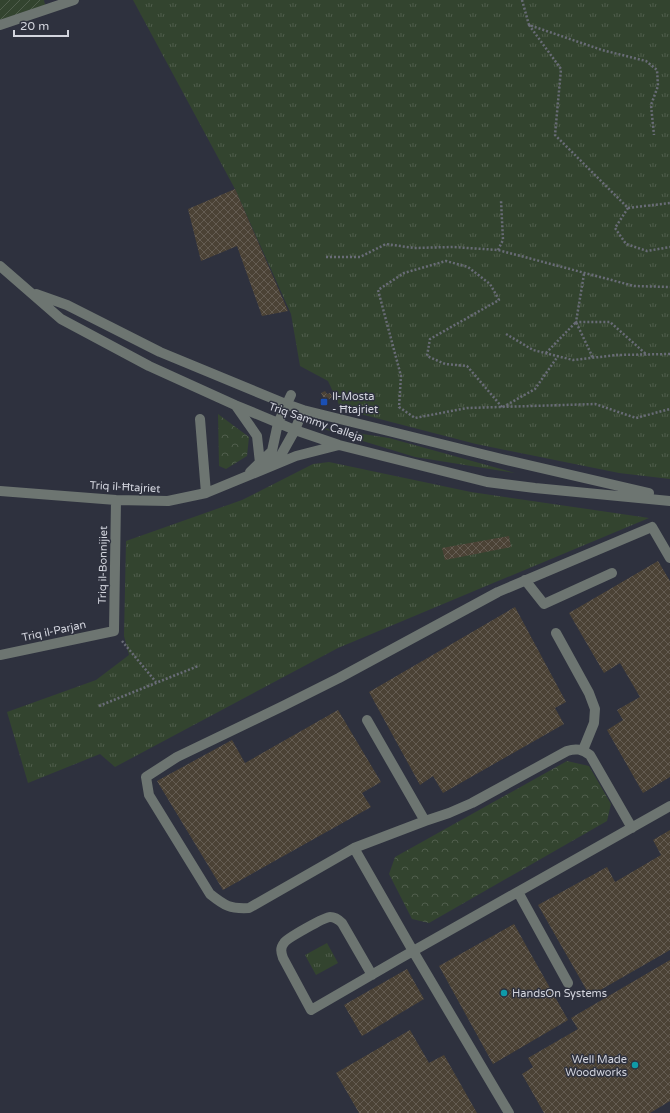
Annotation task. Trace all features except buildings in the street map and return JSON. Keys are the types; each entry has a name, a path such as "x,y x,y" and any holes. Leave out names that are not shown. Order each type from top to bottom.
{"street":[{"path":"0,25 54,4 74,0"},
{"name":"Triq Sammy Calleja","path":"0,266 61,319 149,366 295,430 339,445 487,482 535,488 670,499"},
{"name":"Triq Sammy Calleja","path":"30,292 67,305 160,352 289,400 302,410 502,460 670,499"},
{"name":"Triq il-Ħtajriet","path":"264,465 272,452 278,423 289,400"},
{"path":"235,405 257,436 264,465"},
{"name":"Triq il-Ħtajriet","path":"0,491 116,500 168,501 206,493 245,476 281,455 295,430 302,410"},
{"path":"200,418 206,493"},
{"name":"Triq il-Ħtajriet","path":"264,465 339,445"},
{"name":"Triq il-Bonnijiet","path":"114,631 116,500"},
{"path":"632,828 590,755 583,750 575,749 567,751 472,804 354,848 249,908 236,909 224,905 210,894 149,795 146,776 177,757 339,678 498,592 652,527 670,558"},
{"path":"525,580 544,604 612,573"},
{"name":"Triq il-Parjan","path":"0,655 114,631"},
{"path":"556,633 589,693 595,709 594,723 583,750"},
{"path":"367,720 425,821"},
{"path":"372,975 342,922 331,917 324,919 291,937 284,942 281,950 283,958 311,1010 670,806"},
{"path":"354,848 509,1113"},
{"path":"518,892 568,982"}],"path":[{"path":"522,0 529,25 561,69 555,135 628,208"},
{"path":"529,25 602,50 646,61 657,70 658,86 651,105 654,135"},
{"path":"498,250 503,240 501,200"},
{"path":"628,208 670,203"},
{"path":"628,208 615,228 626,244 647,251 670,247"},
{"path":"326,257 360,257 386,244 414,248 453,247 498,250 634,286 670,287"},
{"path":"502,407 467,366 445,364 427,356 430,339 499,300 490,284 468,267 446,261 404,273 378,290 400,376 399,407 415,418 467,408 502,407 595,404 636,418 670,409"},
{"path":"546,353 576,322 584,274"},
{"path":"576,322 610,322 648,355"},
{"path":"576,322 593,358"},
{"path":"506,334 533,350 573,360 617,355 670,354"},
{"path":"502,407 535,389 558,356"},
{"path":"114,631 156,682"},
{"path":"99,706 198,666"}],"green space":[{"path":"0,0 44,0 45,5 0,20"},
{"path":"133,0 670,0 670,479 619,473 476,444 341,409 328,381 300,366 291,314 235,189"},
{"path":"218,414 249,437 247,456 226,469 219,466"},
{"path":"317,427 389,438 515,473 415,457"},
{"path":"329,462 471,492 649,518 338,648 115,767 100,754 28,783 7,712 96,680 129,655 124,636 126,541 242,500 313,464"},
{"path":"567,761 589,766 611,804 607,821 429,923 412,919 389,874 395,857"},
{"path":"327,943 338,963 316,975 305,955"}],"place":[{"name":"Il-Mosta - Ħtajriet","path":"324,402"},
{"name":"HandsOn Systems","path":"504,993"},
{"name":"Well Made Woodworks","path":"635,1065"}]}
